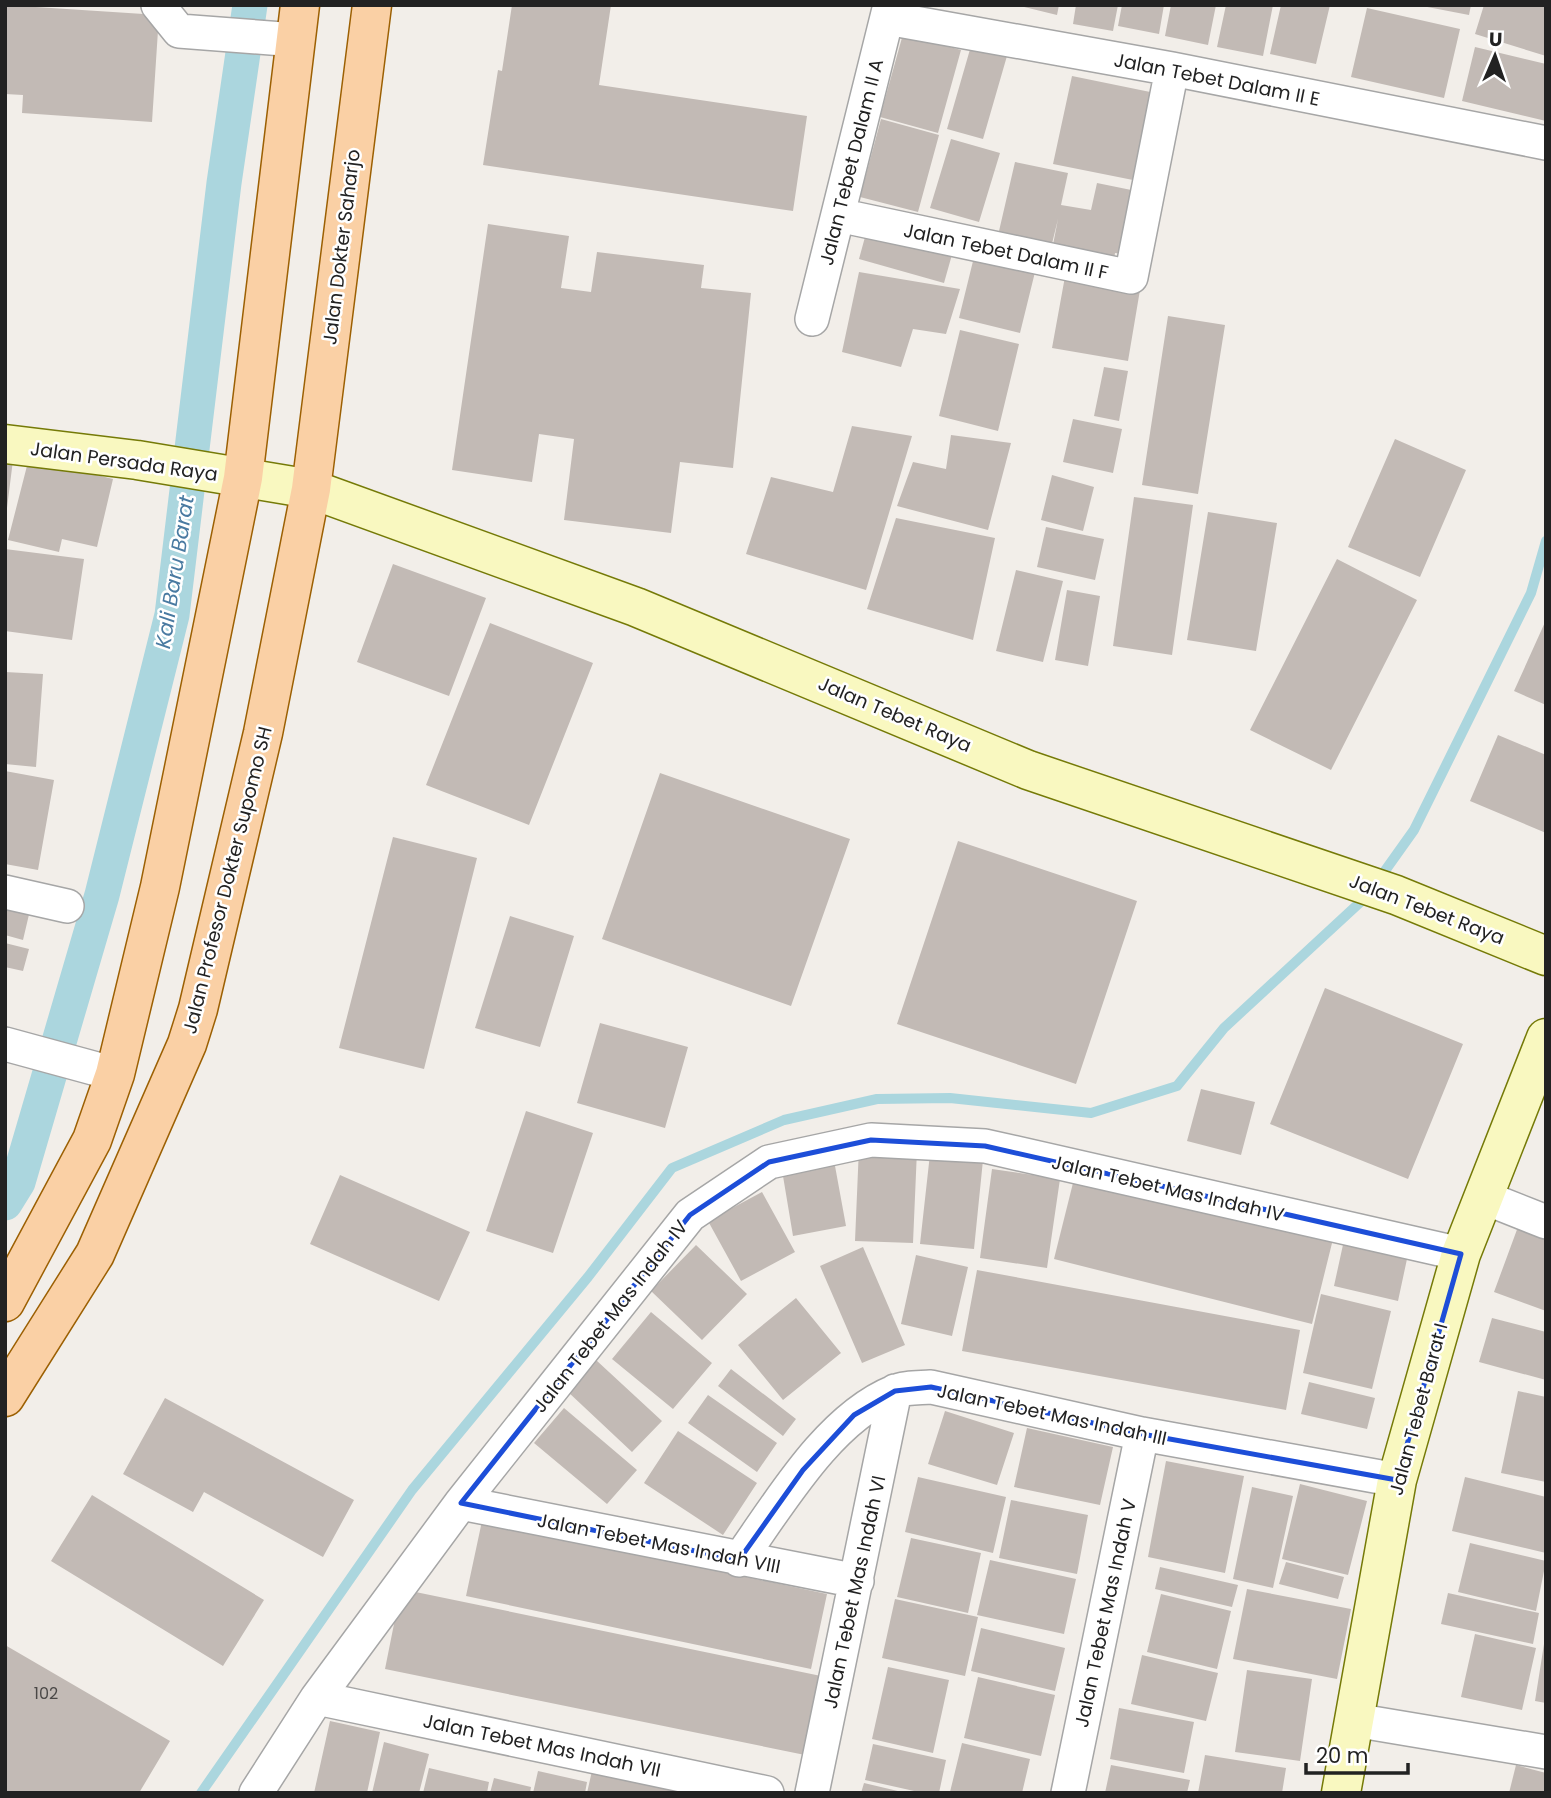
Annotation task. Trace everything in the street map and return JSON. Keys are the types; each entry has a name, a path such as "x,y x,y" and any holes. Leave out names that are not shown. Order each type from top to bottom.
{"main road":[{"name":"Jalan Dokter Saharjo","path":"311,489 372,5"},
{"path":"5,1302 92,1140 115,1074 160,887 232,476 298,23"},
{"name":"Jalan Persada Raya","path":"5,444 137,460 232,476"},
{"name":"Jalan Tebet Raya","path":"232,476 311,489 673,621 1028,770 1396,895 1546,956"},
{"name":"Jalan Profesor Dokter Supomo SH","path":"5,1397 95,1254 187,1044 263,733 311,489"},
{"name":"Jalan Tebet Barat I","path":"1340,1793 1397,1480 1461,1254 1546,1038"}],"street":[{"path":"158,5 179,31 249,37 298,23"},
{"name":"Jalan Tebet Dalam II E","path":"888,12 1546,143"},
{"name":"Jalan Tebet Dalam II A","path":"812,319 888,12"},
{"name":"Jalan Tebet Dalam II F","path":"838,215 1131,277 1172,69"},
{"path":"5,892 67,906"},
{"path":"15,1046 115,1074"},
{"name":"Jalan Tebet Mas Indah IV","path":"257,1793 317,1698 461,1503 690,1215 769,1162 871,1140 985,1146 1461,1254"},
{"path":"1483,1197 1546,1222"},
{"name":"Jalan Tebet Mas Indah III","path":"739,1560 803,1470 854,1415 895,1391 931,1387 1142,1434 1397,1480"},
{"name":"Jalan Tebet Mas Indah VI","path":"812,1793 895,1391"},
{"name":"Jalan Tebet Mas Indah V","path":"1068,1793 1142,1434"},
{"name":"Jalan Tebet Mas Indah VIII","path":"461,1503 739,1560 857,1581"},
{"name":"Jalan Tebet Mas Indah VII","path":"317,1698 767,1793"},
{"path":"1354,1720 1546,1752"}],"highlighted area":[{"path":"871,1140 985,1146 1461,1254 1397,1480 1142,1434 931,1387 895,1391 854,1415 803,1470 739,1560 461,1503 690,1215 769,1162"}],"building":[{"path":"5,5 159,15 152,122 22,113 23,95 5,94"},
{"path":"512,5 611,5 599,85 807,116 793,211 483,165 498,70 502,71"},
{"path":"1016,5 1059,5 1057,15"},
{"path":"1076,5 1118,5 1113,31 1073,24"},
{"path":"1122,5 1164,5 1159,34 1118,26"},
{"path":"1171,5 1216,5 1208,45 1165,36"},
{"path":"1226,5 1273,5 1263,56 1217,47"},
{"path":"1281,5 1330,5 1316,64 1270,54"},
{"path":"1417,5 1471,5 1469,15"},
{"path":"1484,5 1546,7 1546,56 1475,34"},
{"path":"1367,8 1460,29 1444,98 1351,77"},
{"path":"903,34 961,50 938,133 880,117"},
{"path":"973,39 1009,49 983,139 947,129"},
{"path":"1475,47 1546,64 1546,121 1462,101"},
{"path":"1072,76 1160,94 1143,182 1053,164"},
{"path":"881,119 939,135 918,212 860,197"},
{"path":"951,139 1000,153 979,222 930,208"},
{"path":"1015,162 1068,173 1061,205 1091,210 1097,183 1146,193 1124,254 1115,253 1113,267 1051,255 1058,219 1049,256 996,244"},
{"path":"488,224 569,236 561,288 591,292 597,252 704,265 701,288 751,293 733,468 680,462 671,533 564,520 574,439 539,434 532,482 452,470"},
{"path":"868,226 953,251 944,283 859,259"},
{"path":"975,253 1036,268 1020,333 959,318"},
{"path":"1066,271 1141,284 1128,361 1052,348"},
{"path":"859,272 960,289 946,334 913,329 901,367 842,352"},
{"path":"1168,316 1225,325 1198,494 1142,485"},
{"path":"960,330 1019,344 998,431 939,416"},
{"path":"1104,367 1128,371 1119,421 1094,416"},
{"path":"1073,419 1122,429 1113,473 1063,462"},
{"path":"852,426 912,436 866,590 746,554 771,477 833,492"},
{"path":"951,435 1011,443 988,530 897,506 913,462 946,469"},
{"path":"1395,439 1466,470 1420,577 1348,547"},
{"path":"29,458 113,479 97,547 62,539 59,552 8,540"},
{"path":"5,459 13,460 7,508 5,508"},
{"path":"1052,475 1094,487 1083,531 1041,520"},
{"path":"1134,497 1193,505 1172,655 1113,646"},
{"path":"1208,512 1277,523 1256,651 1187,640"},
{"path":"896,518 995,538 973,640 867,609"},
{"path":"1046,527 1104,539 1095,580 1037,567"},
{"path":"5,549 84,559 72,640 5,631"},
{"path":"1337,559 1417,600 1331,770 1250,730"},
{"path":"393,564 486,598 449,696 357,662"},
{"path":"1016,570 1063,581 1043,662 996,651"},
{"path":"1067,590 1100,596 1088,666 1055,660"},
{"path":"1546,620 1546,705 1514,691"},
{"path":"490,623 593,663 529,825 426,785"},
{"path":"5,672 43,674 36,767 5,764"},
{"path":"1498,735 1546,755 1546,833 1470,801"},
{"path":"5,771 54,780 38,870 5,864"},
{"path":"660,773 850,839 791,1006 602,939"},
{"path":"393,837 477,858 424,1069 339,1048"},
{"path":"958,841 1137,901 1076,1084 897,1024"},
{"path":"5,900 31,906 23,940 5,935"},
{"path":"510,916 574,936 540,1047 475,1028"},
{"path":"5,943 29,949 23,971 5,967"},
{"path":"1325,988 1463,1044 1408,1179 1270,1124"},
{"path":"600,1023 688,1047 665,1128 577,1103"},
{"path":"1201,1089 1255,1102 1241,1155 1187,1141"},
{"path":"526,1111 593,1133 553,1253 486,1231"},
{"path":"859,1147 917,1150 913,1243 855,1241"},
{"path":"930,1154 983,1160 974,1249 920,1244"},
{"path":"833,1155 846,1226 793,1236 781,1164"},
{"path":"992,1169 1060,1179 1047,1268 980,1258"},
{"path":"1076,1171 1334,1235 1312,1324 1054,1259"},
{"path":"340,1175 470,1232 439,1301 310,1244"},
{"path":"762,1192 795,1252 741,1281 708,1221"},
{"path":"1522,1216 1546,1224 1546,1311 1494,1292"},
{"path":"1346,1231 1410,1245 1398,1301 1334,1286"},
{"path":"696,1245 747,1294 702,1340 651,1291"},
{"path":"863,1247 905,1345 862,1363 820,1266"},
{"path":"916,1255 968,1267 952,1336 901,1324"},
{"path":"977,1270 1300,1330 1286,1410 962,1351"},
{"path":"1321,1294 1391,1311 1372,1389 1303,1373"},
{"path":"796,1298 841,1353 783,1400 738,1345"},
{"path":"651,1312 712,1363 673,1409 612,1359"},
{"path":"1492,1318 1546,1332 1546,1380 1479,1362"},
{"path":"596,1360 662,1421 632,1452 567,1391"},
{"path":"731,1369 796,1419 783,1436 718,1386"},
{"path":"1309,1382 1375,1398 1367,1429 1301,1414"},
{"path":"1518,1391 1546,1397 1546,1482 1501,1473"},
{"path":"708,1395 777,1443 757,1472 688,1423"},
{"path":"165,1398 354,1500 323,1557 204,1492 193,1512 123,1474"},
{"path":"564,1408 637,1470 607,1504 534,1443"},
{"path":"945,1411 1014,1433 997,1485 928,1464"},
{"path":"1027,1428 1113,1447 1100,1505 1014,1487"},
{"path":"678,1431 757,1483 723,1535 644,1483"},
{"path":"1166,1461 1244,1476 1225,1573 1148,1557"},
{"path":"918,1477 1006,1497 993,1553 905,1532"},
{"path":"1465,1477 1546,1497 1546,1553 1452,1531"},
{"path":"1300,1484 1367,1501 1348,1575 1282,1559"},
{"path":"1252,1487 1293,1496 1273,1588 1233,1579"},
{"path":"92,1495 264,1600 223,1666 51,1561"},
{"path":"1011,1500 1088,1515 1077,1574 999,1558"},
{"path":"482,1521 827,1594 811,1669 466,1596"},
{"path":"911,1538 981,1553 968,1613 897,1597"},
{"path":"1470,1543 1546,1561 1536,1611 1458,1592"},
{"path":"990,1560 1076,1579 1064,1634 977,1615"},
{"path":"1286,1562 1344,1577 1338,1599 1279,1584"},
{"path":"1160,1567 1238,1585 1232,1607 1155,1589"},
{"path":"401,1589 821,1676 805,1755 385,1669"},
{"path":"1247,1589 1351,1609 1337,1679 1233,1659"},
{"path":"1448,1593 1539,1613 1533,1644 1441,1624"},
{"path":"1161,1594 1231,1611 1217,1669 1147,1652"},
{"path":"895,1599 978,1617 965,1676 882,1658"},
{"path":"981,1628 1065,1648 1055,1691 971,1671"},
{"path":"1475,1634 1536,1648 1522,1710 1461,1697"},
{"path":"1546,1644 1546,1703 1535,1701"},
{"path":"5,1645 170,1741 139,1793 5,1793"},
{"path":"1142,1655 1218,1673 1206,1721 1131,1704"},
{"path":"888,1667 949,1680 933,1753 872,1739"},
{"path":"1247,1670 1312,1679 1300,1761 1235,1752"},
{"path":"978,1677 1055,1695 1041,1756 964,1738"},
{"path":"1119,1708 1194,1722 1184,1773 1110,1759"},
{"path":"330,1721 380,1732 367,1793 314,1793"},
{"path":"384,1742 429,1754 419,1793 372,1793"},
{"path":"962,1743 1030,1759 1022,1793 950,1792"},
{"path":"873,1744 946,1760 939,1793 923,1793 865,1780"},
{"path":"1205,1755 1286,1768 1282,1793 1198,1793"},
{"path":"594,1762 735,1793 587,1793"},
{"path":"1111,1765 1190,1780 1187,1793 1105,1793"},
{"path":"1516,1765 1546,1773 1546,1793 1509,1793"},
{"path":"429,1768 489,1782 487,1793 423,1793"},
{"path":"538,1771 587,1782 585,1793 533,1793"},
{"path":"494,1778 531,1787 530,1793 490,1793"},
{"path":"864,1783 902,1792 902,1793 861,1793"}],"waterway":[{"name":"Kali Baru Barat","path":"5,1203 18,1182 102,895 172,615 224,183 250,5"},
{"path":"1377,882 1414,830 1531,593 1546,541"},
{"path":"201,1793 412,1490 588,1277 672,1168 784,1120 877,1099 950,1098 1091,1113 1177,1086 1224,1028 1368,895"}]}
